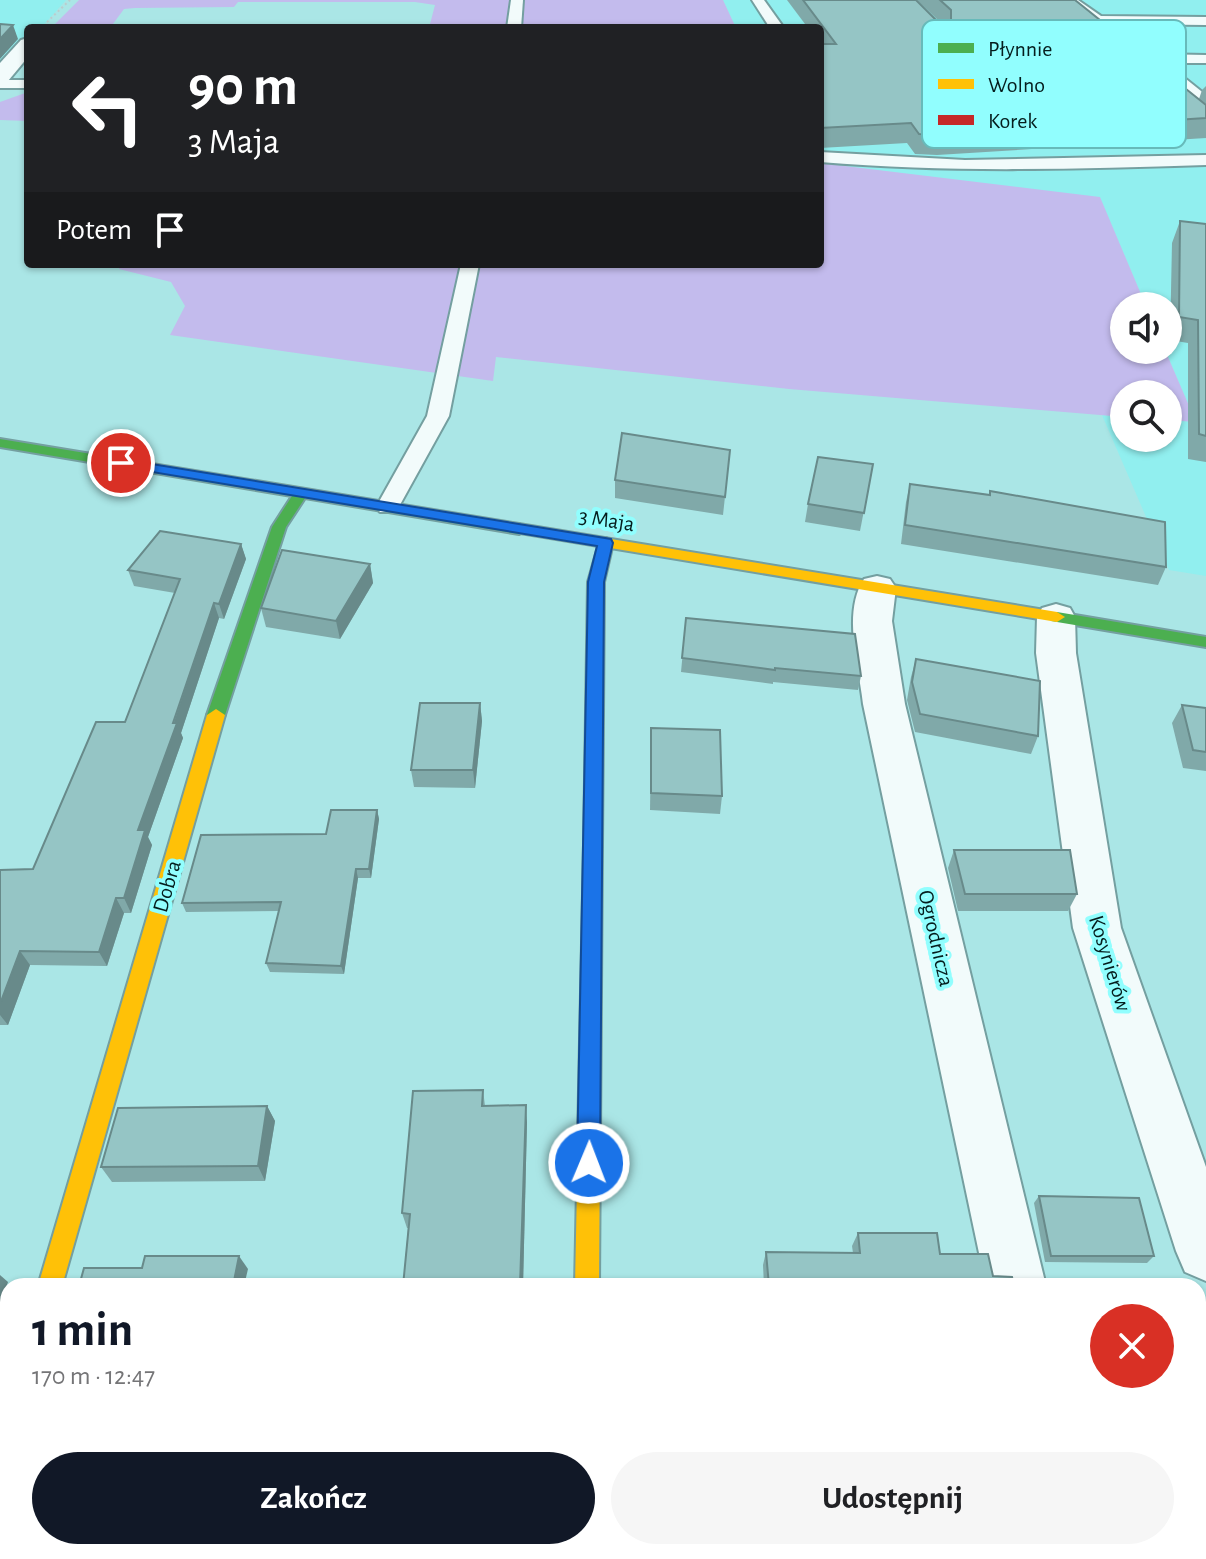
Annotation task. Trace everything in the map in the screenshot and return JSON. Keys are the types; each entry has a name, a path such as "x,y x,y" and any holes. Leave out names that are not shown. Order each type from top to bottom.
{"street":[{"path":"0,76 24,49"},
{"name":"3 Maja","path":"0,443 1206,642"},
{"name":"Dobra","path":"52,1278 232,660 279,527 301,493"},
{"path":"587,1278 596,582 606,543"},
{"name":"Ogrodnicza","path":"877,588 873,621 884,704 1014,1278"},
{"name":"Kosynierów","path":"1056,617 1056,653 1097,928 1206,1251"}],"lane":[{"path":"514,24 517,0"},
{"path":"758,0 774,24"},
{"path":"1070,0 1096,20"},
{"path":"1186,21 1206,21"},
{"path":"1186,59 1206,59"},
{"path":"0,84 24,84"},
{"path":"1186,86 1206,103"},
{"path":"824,157 908,165 978,166 1206,160"},
{"path":"388,507 438,416 469,268"}],"path":[{"path":"45,24 70,0"}],"shaded area":[{"path":"0,0 66,0 45,24 24,24 24,48 0,75"},
{"path":"79,0 723,0 734,24 430,24 435,5 415,2 238,2 234,7 124,9 113,24 55,24"},
{"path":"723,0 1206,0 1206,576 1169,570 1118,452 1182,452 1182,421 1196,422 1182,389 1182,380 1178,380 1171,364 1182,364 1182,292 1140,292 1100,198 824,164 824,24 734,24"},
{"path":"24,93 24,121 0,120 0,102"},
{"path":"824,163 1100,197 1140,292 1110,292 1110,364 1171,364 1178,380 1110,380 1110,416 789,389 496,357 493,381 170,335 185,306 171,282 119,269 824,268"},
{"path":"1182,389 1196,422 1182,421"},
{"path":"1102,415 1110,416 1110,434"}],"building":[{"path":"803,0 916,0 936,20 922,20 922,134 911,123 824,128 824,44 836,44"},
{"path":"940,0 1075,0 1100,20 951,20 951,10"},
{"path":"0,24 13,25 0,39"},
{"path":"1186,89 1206,105 1206,118 1186,119"},
{"path":"1180,221 1206,224 1206,436 1199,434 1198,320 1182,317 1182,292 1179,292"},
{"path":"622,433 730,450 725,497 615,480"},
{"path":"818,457 873,464 864,513 808,504"},
{"path":"910,484 990,495 990,491 1165,522 1166,567 905,525"},
{"path":"160,531 241,544 219,604 214,603 173,723 177,723 138,830 145,830 124,898 116,898 99,952 20,951 0,1004 0,870 33,869 96,722 125,722 180,579 128,570"},
{"path":"282,550 370,564 336,621 261,608"},
{"path":"686,618 855,634 861,676 775,670 682,658"},
{"path":"916,659 1040,681 1038,736 920,714 912,682"},
{"path":"420,703 480,703 473,770 411,770"},
{"path":"1182,705 1206,708 1206,752 1193,750"},
{"path":"651,728 720,730 722,796 651,793"},
{"path":"331,810 377,810 369,869 356,869 341,966 266,963 281,902 182,903 201,835 326,834"},
{"path":"954,850 1070,850 1077,894 965,894"},
{"path":"483,1090 482,1106 526,1105 520,1278 404,1278 410,1214 402,1213 413,1091"},
{"path":"267,1106 258,1166 101,1167 118,1108"},
{"path":"1039,1196 1139,1198 1154,1256 1051,1256"},
{"path":"858,1233 937,1233 940,1254 988,1254 993,1276 1012,1278 768,1278 766,1252 860,1253"},
{"path":"145,1256 239,1256 235,1278 81,1278 84,1268 142,1268"}],"traffic: fast":[{"path":"0,443 519,529"},
{"path":"216,715 279,527 301,493"},
{"path":"1057,617 1206,642"}],"traffic: slow":[{"path":"519,529 1057,617"},
{"path":"52,1278 216,715"},
{"path":"587,1278 593,845"}],"traffic: jam":[{"path":"593,845 596,582 606,543"}],"route":[{"path":"121,463 606,543 596,582 589,1163"}]}
